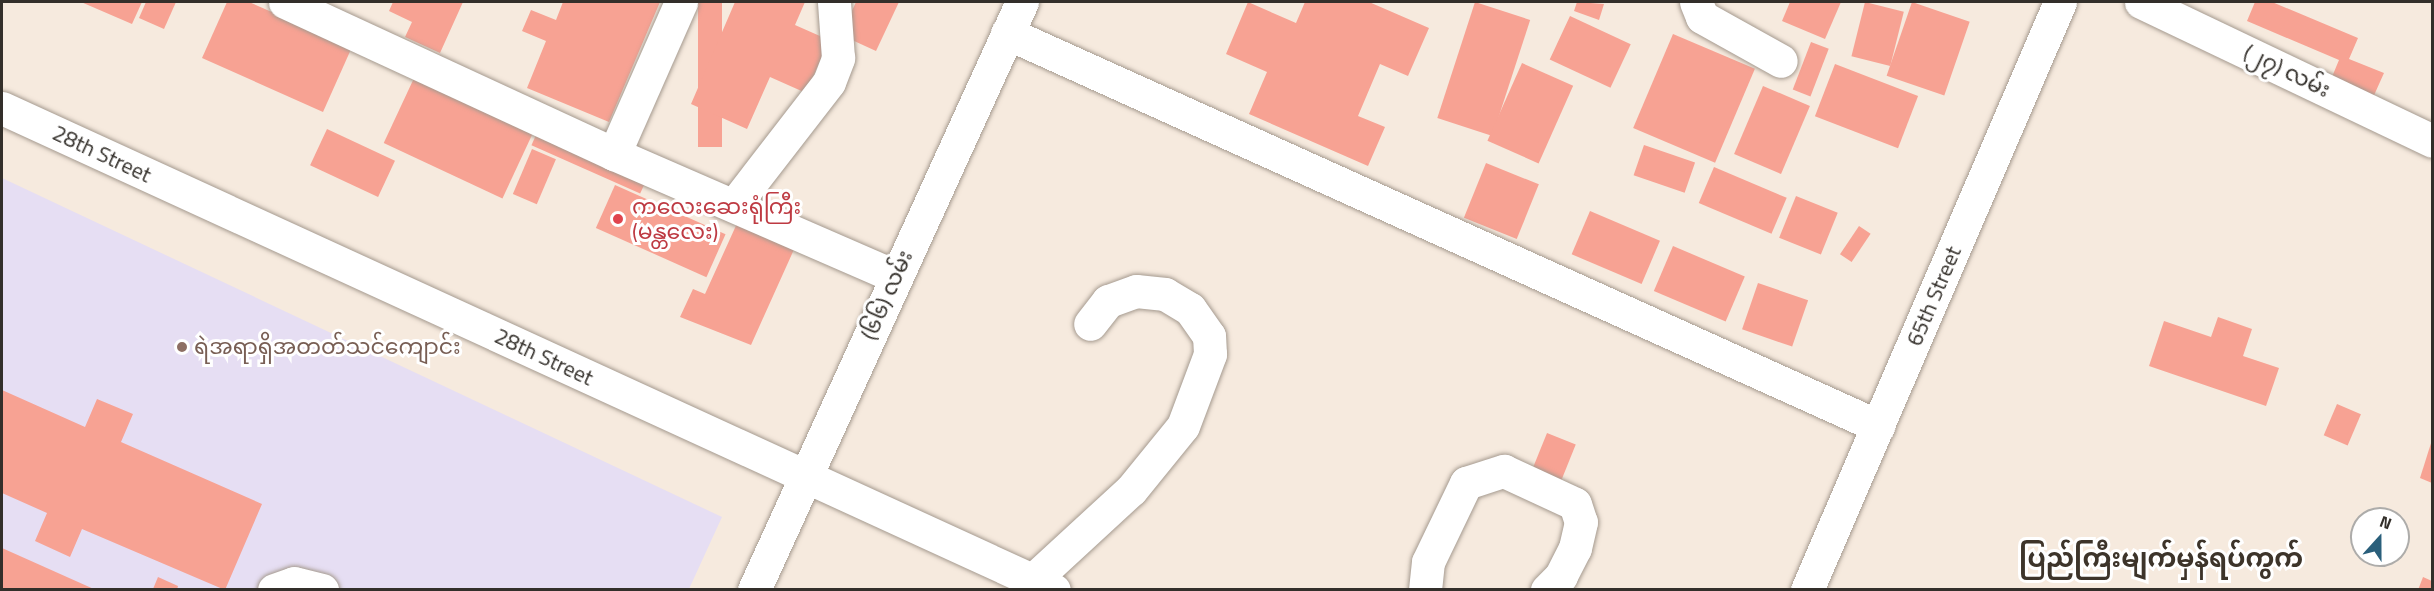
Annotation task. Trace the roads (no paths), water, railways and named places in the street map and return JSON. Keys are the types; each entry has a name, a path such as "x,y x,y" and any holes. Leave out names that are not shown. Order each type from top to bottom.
{"street":[{"path":"285,2 614,154 895,276"},
{"path":"614,154 681,2"},
{"path":"734,205 829,82 838,58 834,2"},
{"name":"(၆၆) လမ်း","path":"754,590 895,276 1022,2"},
{"path":"1696,2 1702,17 1781,61"},
{"name":"65th Street","path":"1807,590 2060,2"},
{"name":"(၂၇) လမ်း","path":"2140,2 2433,141"},
{"path":"1007,33 1878,426"},
{"name":"28th Street","path":"3,112 1044,585"},
{"path":"1044,585 1131,490 1183,426 1210,354 1209,336 1190,309 1165,294 1136,291 1108,301 1090,324"},
{"path":"1425,590 1428,562 1466,483 1504,471 1575,504 1581,522 1575,548 1561,576 1547,590"},
{"path":"274,590 294,583 322,590"}],"place":[{"name":"ကလေးဆေးရုံကြီး (မန္တလေး)","path":"618,219"},
{"name":"ရဲအရာရှိအတတ်သင်ကျောင်း","path":"182,347"}],"district":[{"name":"ပြည်ကြီးမျက်မှန်ရပ်ကွက်","path":"2161,558"}]}
